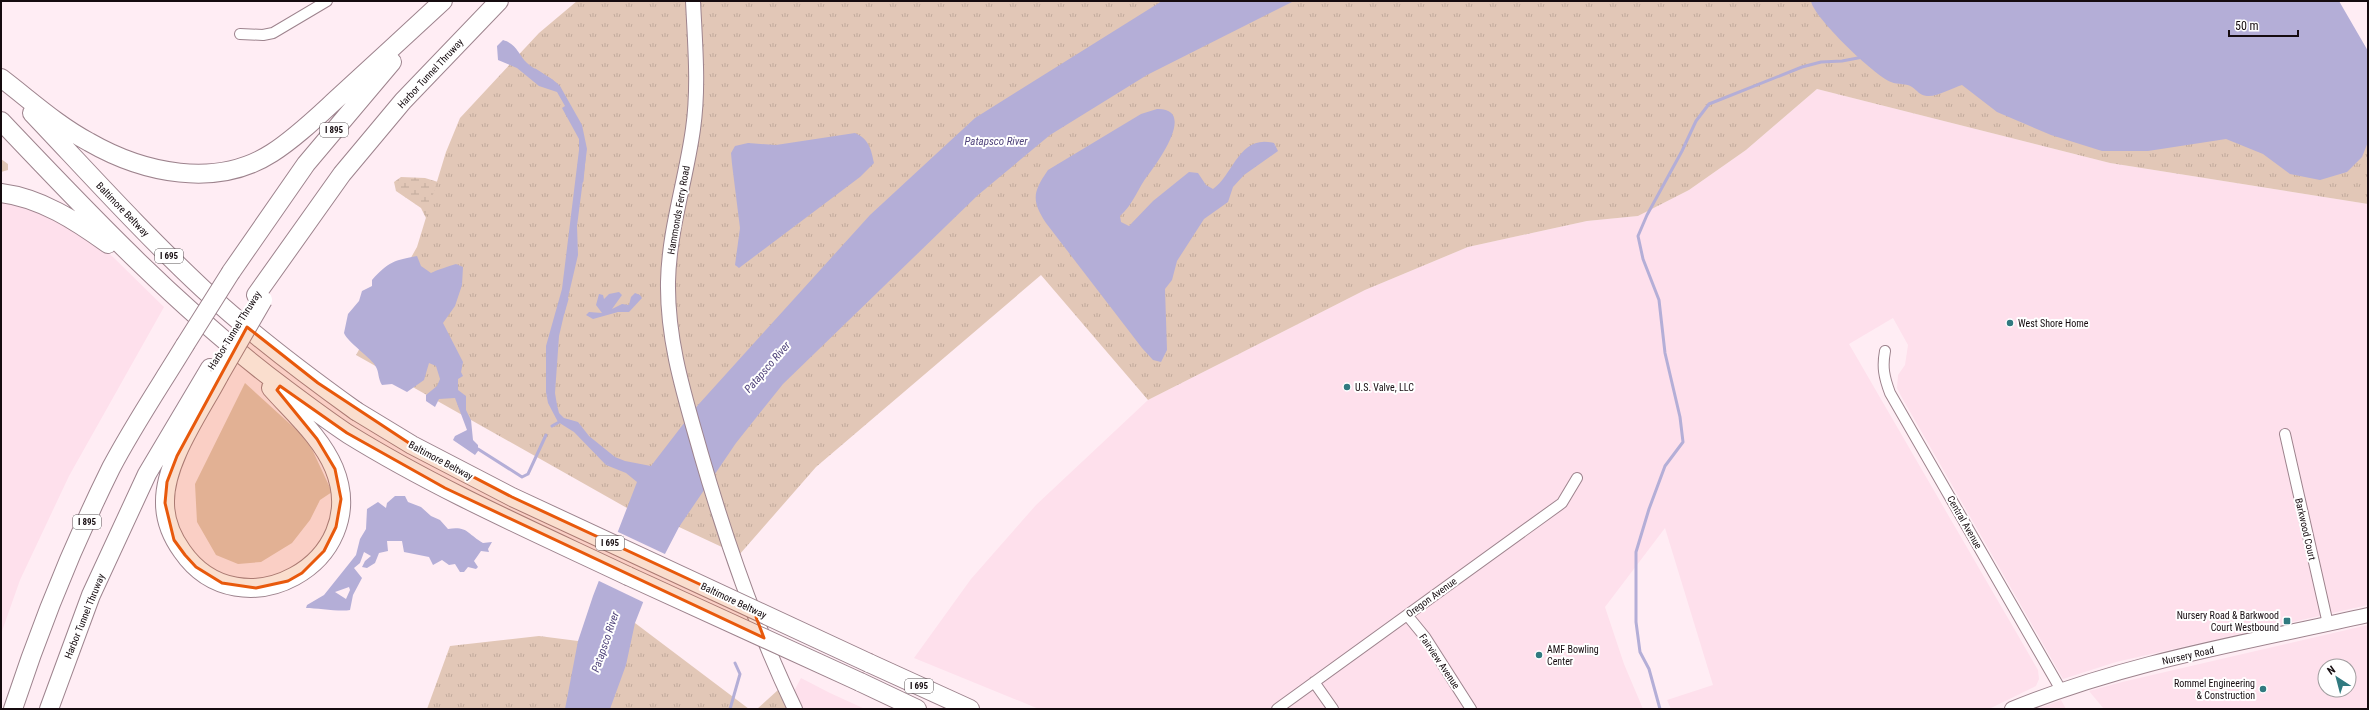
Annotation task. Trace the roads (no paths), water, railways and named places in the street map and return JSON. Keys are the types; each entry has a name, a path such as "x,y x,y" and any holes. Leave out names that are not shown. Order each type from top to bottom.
{"highway":[{"path":"1,80 68,130 114,155 171,172 195,175 216,174 254,163 289,141 443,1"},
{"name":"I 895","path":"13,709 27,667 67,566 112,467 185,345 231,272 306,164 404,47 454,1"},
{"name":"Harbor Tunnel Thruway","path":"49,709 90,595 144,481 305,226 342,174 403,101 499,1"},
{"name":"Baltimore Beltway","path":"1,80 152,239 203,289 273,349 356,411 412,445 512,497 970,709"},
{"name":"I 695","path":"1,121 150,273 242,356 347,433 445,488 502,517 917,709"},
{"path":"1,193 33,201 61,213 150,273"},
{"path":"214,372 167,482 165,504 168,523 174,540 185,555 208,576 222,583 237,587 256,588 274,586 302,573 324,551 332,538 340,512 339,484 330,459 317,439 242,356"},
{"path":"880,692 906,709"}],"street":[{"path":"240,34 263,35 273,33 327,1"},
{"name":"Hammonds Ferry Road","path":"692,1 696,69 695,112 672,240 668,281 672,338 682,387 717,509 773,663 796,709"},
{"name":"Central Avenue","path":"1885,351 1882,364 1884,376 1890,393 2061,690"},
{"name":"Barkwood Court","path":"2285,434 2328,624"},
{"name":"Oregon Avenue","path":"1277,709 1562,503 1577,478"},
{"name":"Fairview Avenue","path":"1407,615 1425,637 1471,709"},
{"name":"Nursery Road","path":"2012,709 2061,690 2156,662 2368,615"},
{"path":"1314,682 1333,709"}],"water":[{"name":"Patapsco River","path":"1162,1 1294,1 1147,75 1050,135 978,195 783,384 736,443 679,527 653,577 635,623 626,665 610,709 565,709 578,641 593,596 637,482 626,473 606,465 574,432 558,422 548,403 546,392 546,346 562,289 579,150 579,139 562,108 565,106 557,92 539,86 517,68 498,60 497,46 503,40 508,42 517,50 527,63 560,86 582,125 587,149 577,226 578,255 559,336 555,393 559,413 564,418 578,422 589,436 615,457 625,461 651,466 698,405 870,215 975,118"},
{"path":"1811,1 2339,1 2368,51 2368,142 2362,157 2347,172 2320,180 2290,174 2263,154 2226,139 2148,151 2102,151 2051,135 1997,112 1962,85 1940,94 1927,96 1920,94 1914,88 1905,84 1891,82 1859,58 1833,32 1814,9"},
{"path":"1157,109 1169,111 1174,117 1174,126 1166,148 1144,180 1132,202 1120,216 1121,222 1129,226 1153,201 1189,172 1198,173 1206,185 1213,189 1220,182 1238,157 1253,144 1262,142 1274,143 1278,151 1244,175 1233,187 1228,202 1204,219 1177,261 1172,280 1165,289 1167,350 1161,362 1153,360 1142,348 1046,223 1036,202 1039,184 1048,170 1141,114"},
{"path":"855,133 860,135 869,145 874,163 860,177 739,268 735,265 740,228 731,153 735,146 748,143 776,145"},
{"path":"417,256 421,266 431,273 456,264 463,267 462,285 455,306 443,323 463,362 461,372 463,376 458,379 458,390 466,396 466,410 471,420 473,440 478,445 478,451 475,455 453,440 455,436 467,430 455,398 439,399 435,407 426,401 426,395 437,386 440,379 436,366 429,363 424,380 407,392 392,384 382,385 374,363 346,337 344,333 348,314 359,301 362,291 372,286 372,280 383,269 392,263"},
{"path":"619,292 622,295 612,309 622,304 629,305 631,297 635,293 640,295 642,298 629,312 618,312 593,319 586,315 589,312 602,313 596,305 599,294 603,295 604,299 609,294"},
{"path":"395,496 405,496 408,502 421,507 431,516 440,520 448,529 455,528 464,530 483,543 492,542 488,549 489,552 481,551 474,561 478,567 476,569 468,567 464,572 460,572 455,564 449,565 442,560 433,565 429,557 404,552 402,541 387,541 388,551 379,553 375,563 367,568 362,567 365,561 371,556 364,552 360,563 354,568 362,578 353,595 350,610 340,611 306,608 307,605 324,595 356,555 360,539 366,529 367,509 378,502 386,508 387,503","holes":["349,587 350,590 346,599 335,592"]}],"waterway":[{"path":"1660,709 1649,669 1640,652 1636,622 1636,552 1649,509 1665,466 1683,442 1680,417 1665,353 1659,300 1643,259 1638,236 1647,215 1682,151 1696,121 1709,104 1802,67 1821,62 1842,61 1863,57"},
{"path":"535,70 552,81"},
{"path":"582,181 584,159"},
{"path":"563,313 567,299"},
{"path":"552,426 561,421"},
{"path":"478,449 522,477 528,474 546,435"},
{"path":"730,709 740,674 735,663"}],"place":[{"name":"West Shore Home","path":"2010,323"},
{"name":"U.S. Valve, LLC","path":"1347,387"},
{"name":"Nursery Road & Barkwood Court Westbound","path":"2287,621"},
{"name":"AMF Bowling Center","path":"1539,655"},
{"name":"Rommel Engineering & Construction","path":"2263,689"}]}
